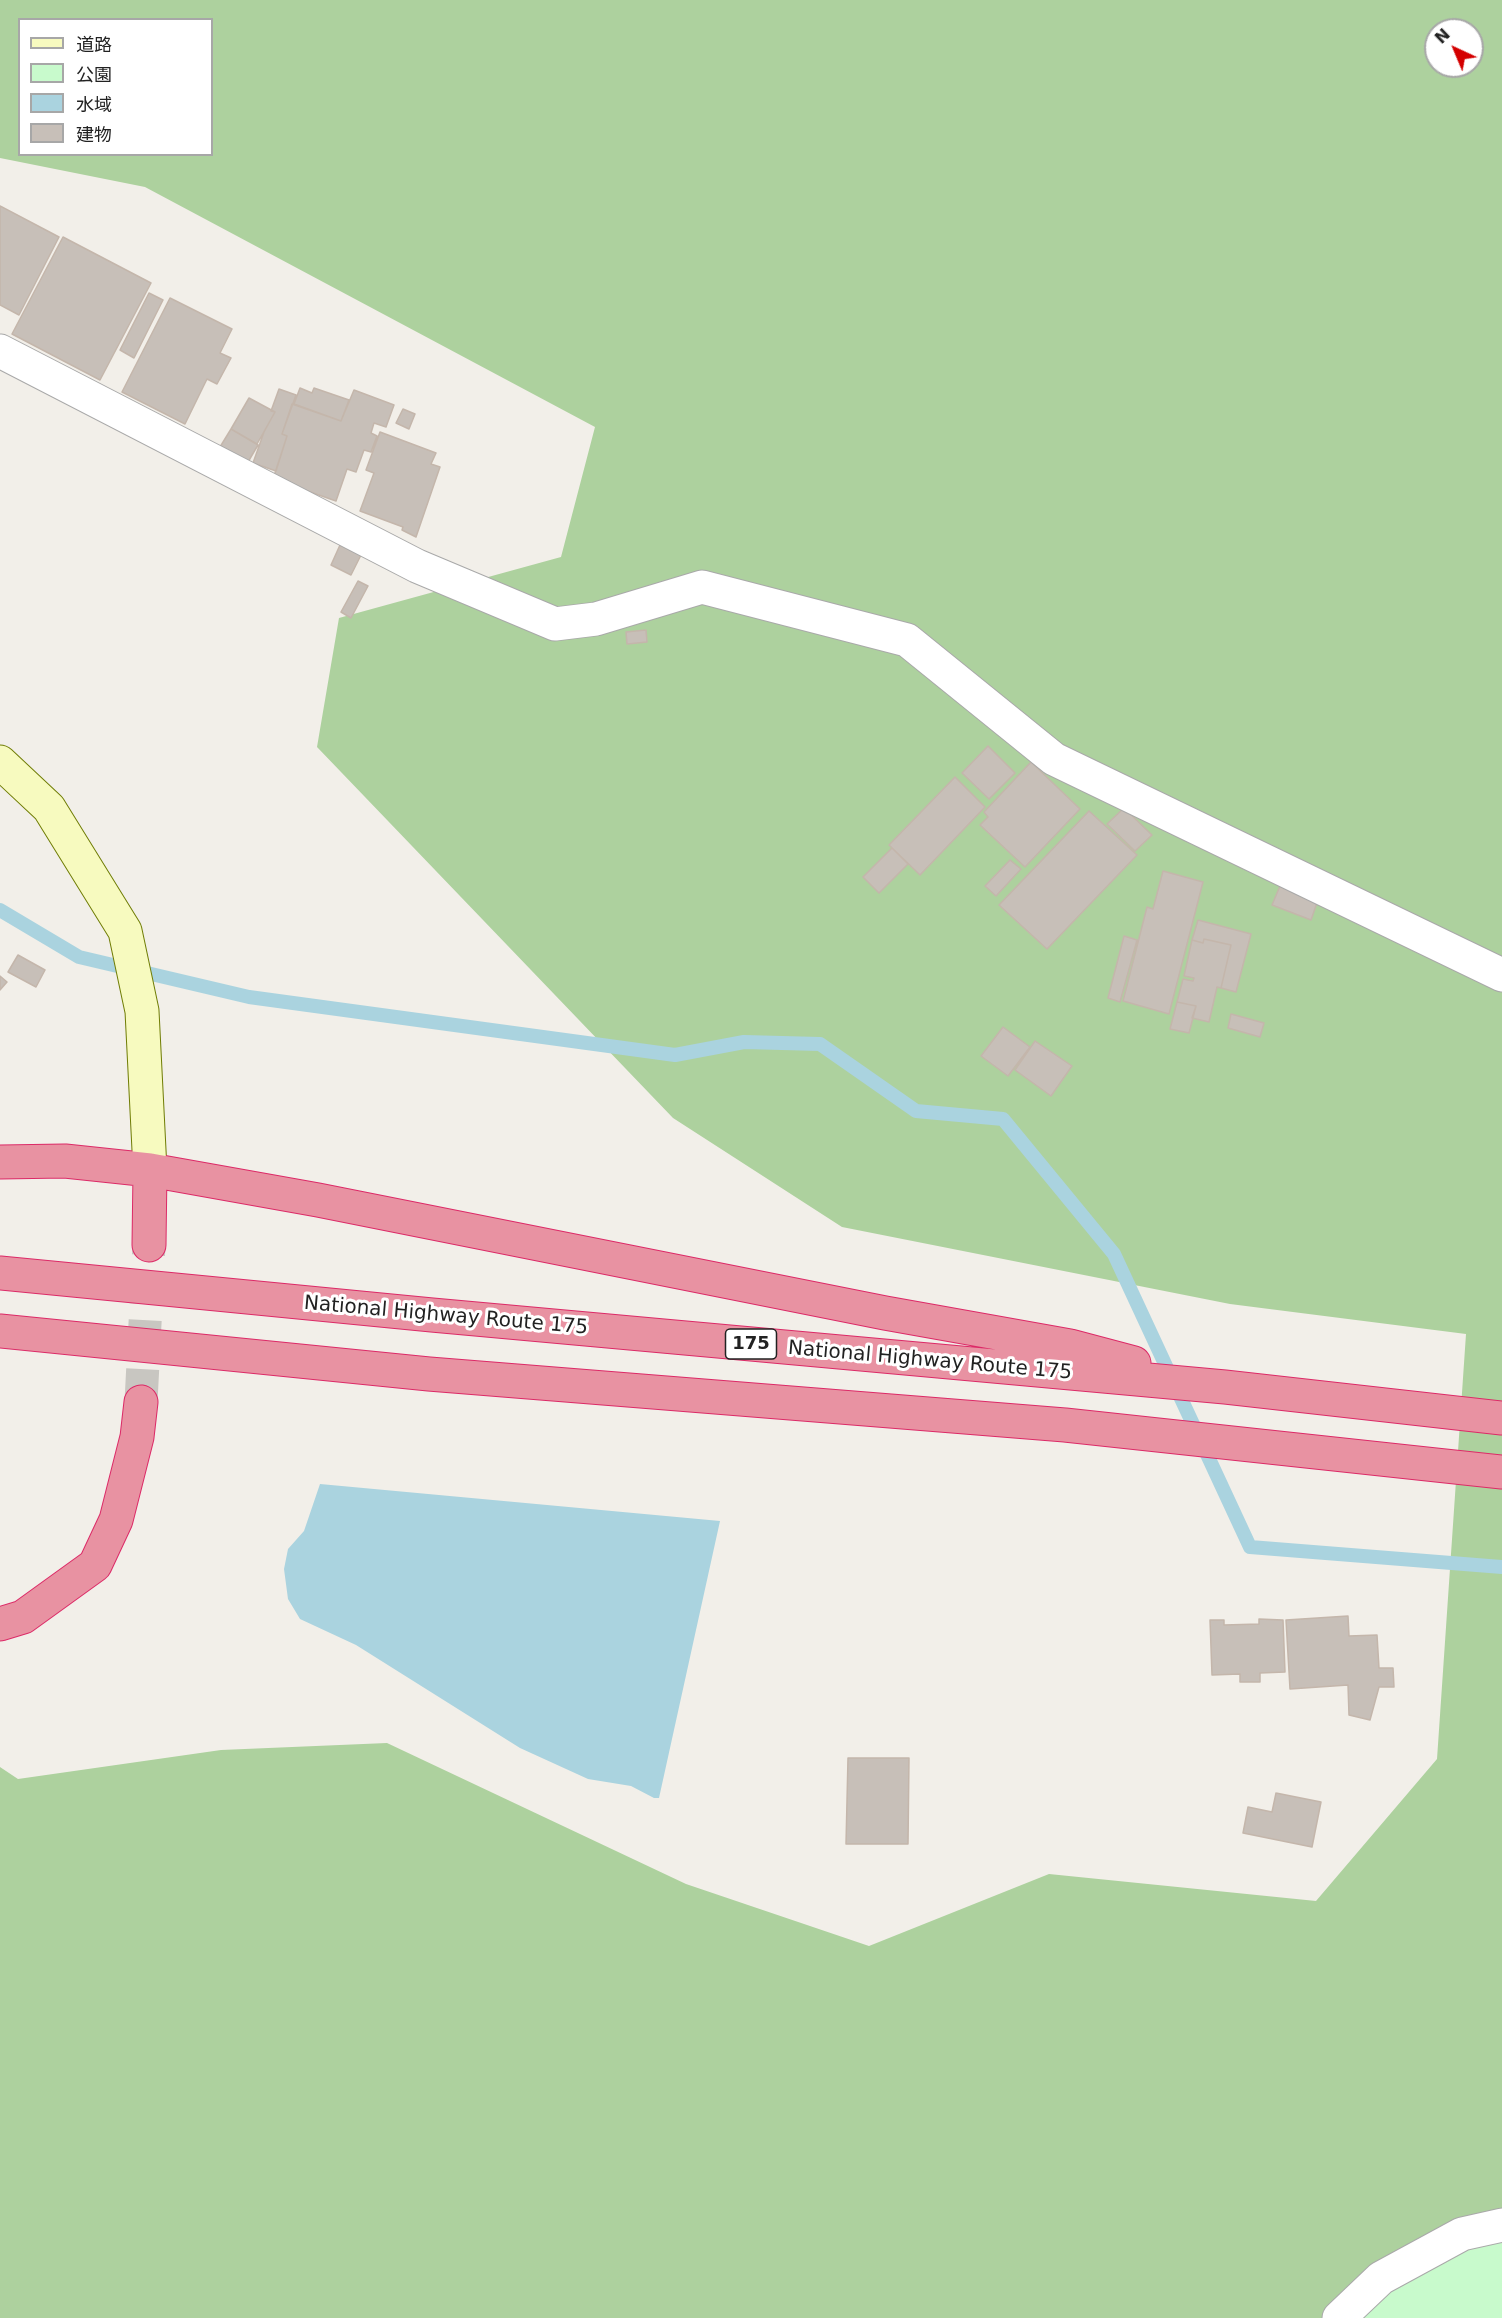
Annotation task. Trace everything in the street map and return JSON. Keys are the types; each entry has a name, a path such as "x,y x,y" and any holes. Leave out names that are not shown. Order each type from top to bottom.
{"highway":[{"path":"0,1162 65,1161 150,1170 330,1203 885,1314 1070,1346 1225,1387"},
{"path":"149,1245 150,1170"},
{"name":"National Highway Route 175","path":"0,1273 444,1317 1225,1387 1502,1418"},
{"path":"0,1330 429,1374 1065,1425 1502,1472"},
{"path":"0,1624 23,1617 95,1565 116,1520 137,1437 141,1402"}],"street":[{"path":"0,351 417,566 555,624 596,619 702,587 907,640 1054,759 1502,975"},
{"path":"0,762 49,808 125,932 142,1011 150,1170"},
{"path":"1339,2318 1381,2278 1462,2234 1502,2225"}],"green space":[{"path":"0,0 1502,0 1502,2318 0,2318 0,1767 18,1779 221,1750 387,1743 686,1884 869,1946 1049,1874 1316,1901 1437,1759 1466,1334 1230,1304 842,1227 673,1118 317,747 339,618 561,557 595,427 145,187 0,158"},
{"path":"1502,2228 1502,2318 1346,2318 1462,2234"}],"water":[{"path":"320,1484 720,1521 659,1798 654,1798 631,1786 588,1779 520,1748 356,1645 300,1619 288,1599 284,1569 288,1549 304,1531"}],"building":[{"path":"0,206 59,237 19,315 0,305"},
{"path":"63,237 151,283 100,380 12,334"},
{"path":"149,293 163,300 134,358 120,350"},
{"path":"170,298 232,329 220,353 231,358 217,384 207,379 185,424 122,392"},
{"path":"300,388 312,393 314,388 349,400 341,421 294,404"},
{"path":"279,389 296,395 282,434 287,436 276,471 253,463 264,432 275,412 271,411"},
{"path":"354,390 394,405 386,427 374,423 371,433 377,436 371,452 364,450 356,472 347,469 336,501 273,479 287,436 282,434 292,404 341,421"},
{"path":"249,398 275,412 257,444 231,429"},
{"path":"403,409 415,414 409,429 396,423"},
{"path":"231,429 258,445 248,462 220,447"},
{"path":"380,432 436,453 431,464 440,467 416,537 402,530 403,527 360,511 374,473 366,470"},
{"path":"340,545 361,555 351,575 331,565"},
{"path":"358,581 368,586 351,618 341,612"},
{"path":"646,630 647,642 627,644 626,632"},
{"path":"988,746 1015,773 989,799 962,773"},
{"path":"1031,762 1080,809 1025,867 980,825 988,817 984,812"},
{"path":"955,777 985,807 920,875 889,845"},
{"path":"1124,808 1152,835 1135,851 1107,824"},
{"path":"1089,811 1137,855 1047,949 999,905"},
{"path":"892,848 908,864 879,893 863,877"},
{"path":"1010,860 1021,869 996,896 985,886"},
{"path":"1163,871 1203,882 1169,1014 1123,1001 1147,907 1153,909"},
{"path":"1280,886 1318,900 1311,920 1272,905"},
{"path":"1198,920 1251,934 1236,992 1221,988 1231,945 1204,939 1203,943 1192,940"},
{"path":"1124,936 1137,940 1120,1002 1108,998"},
{"path":"1204,939 1231,945 1221,988 1217,987 1209,1022 1192,1018 1196,1006 1177,1002 1183,979 1193,981 1194,978 1184,976 1192,940 1203,943"},
{"path":"18,955 45,970 36,987 8,972"},
{"path":"0,976 7,982 0,990"},
{"path":"1177,1002 1196,1006 1189,1033 1170,1029"},
{"path":"1231,1014 1264,1023 1260,1037 1228,1028"},
{"path":"1003,1027 1030,1047 1008,1076 981,1056"},
{"path":"1035,1041 1072,1066 1051,1096 1015,1070"},
{"path":"1348,1616 1349,1636 1377,1635 1379,1668 1393,1668 1394,1687 1379,1687 1370,1720 1349,1715 1348,1685 1290,1689 1286,1620"},
{"path":"1259,1619 1283,1620 1285,1672 1260,1673 1260,1682 1240,1682 1240,1674 1212,1675 1210,1620 1224,1620 1224,1625 1259,1624"},
{"path":"848,1758 909,1758 908,1844 846,1844"},
{"path":"1276,1793 1321,1802 1312,1847 1243,1833 1248,1807 1272,1812"}],"waterway":[{"path":"0,910 79,957 249,997 675,1055 744,1042 820,1044 916,1111 1003,1119 1114,1254 1250,1547 1502,1567"}],"tunnel":[{"path":"141,1402 149,1245"}]}
